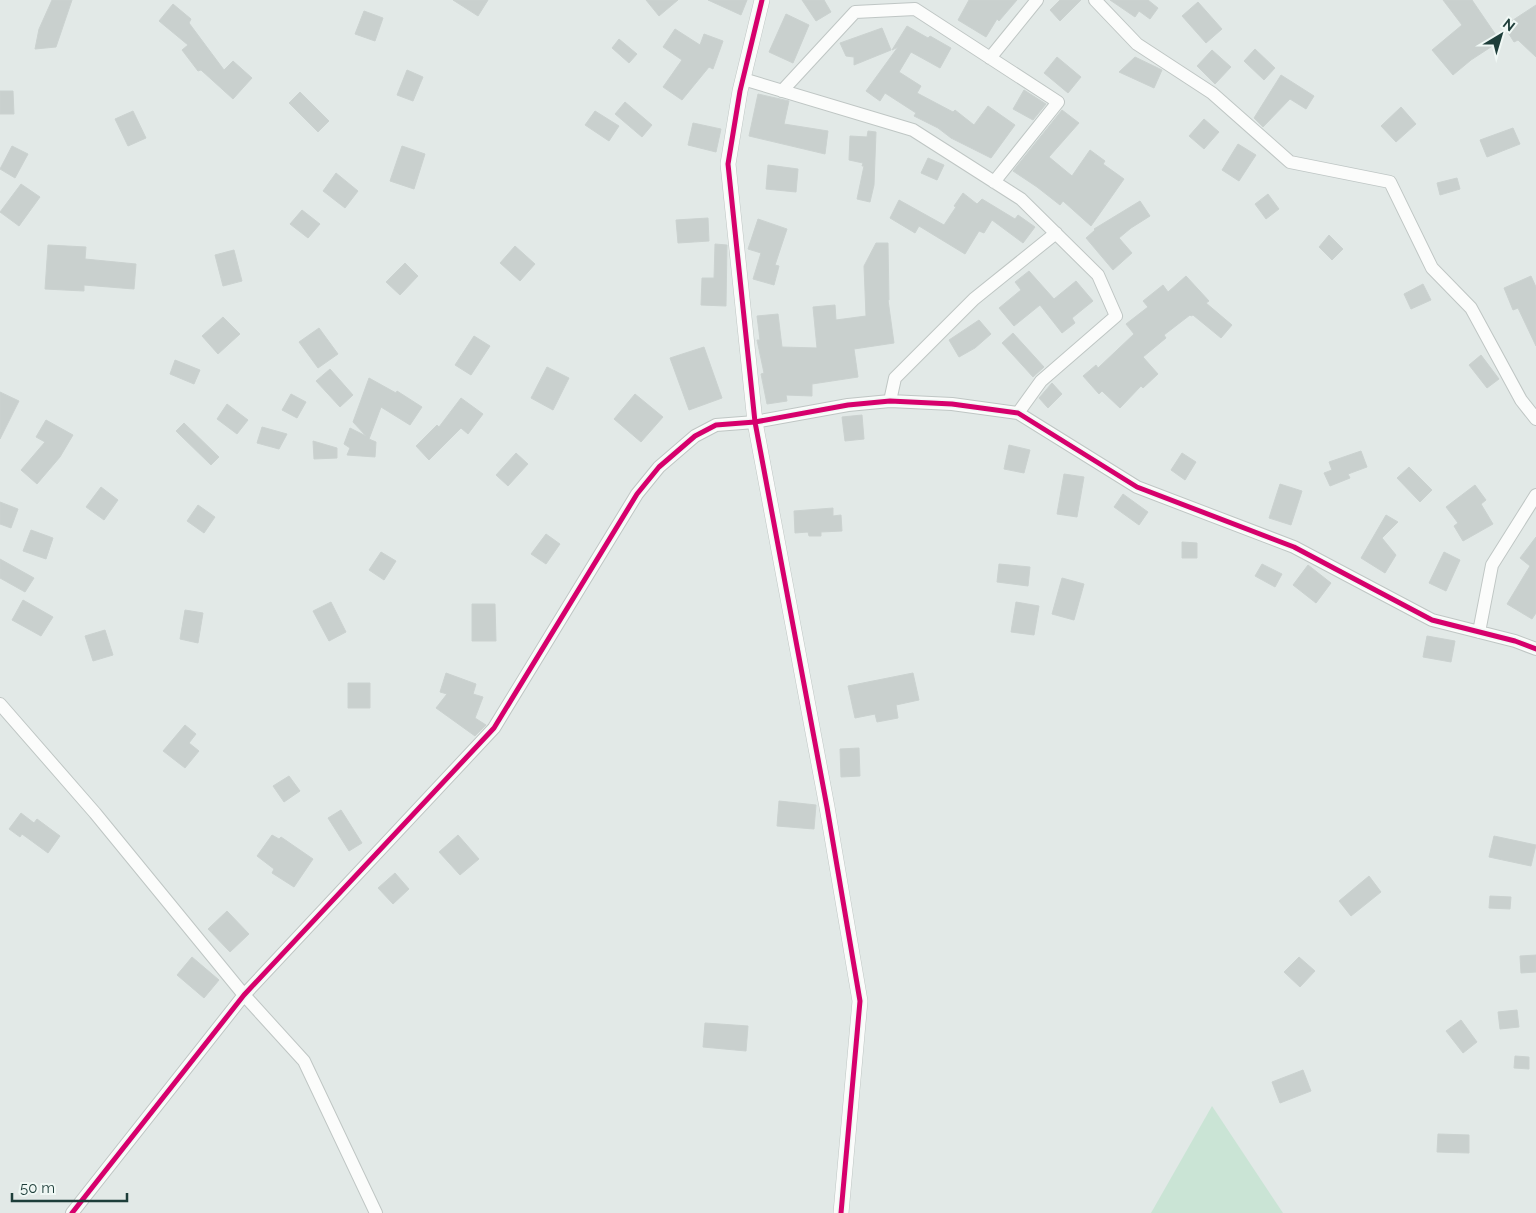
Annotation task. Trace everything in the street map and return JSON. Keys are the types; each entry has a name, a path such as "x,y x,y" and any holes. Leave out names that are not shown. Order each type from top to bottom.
{"street":[{"path":"762,0 743,79 728,164 755,422 827,807 860,1001 841,1213"},
{"path":"990,58 1037,0"},
{"path":"1095,0 1137,44 1212,93 1290,162 1390,182 1432,268 1471,308 1521,400 1536,419"},
{"path":"782,91 855,12 915,9 1058,102 994,182"},
{"path":"743,79 913,130 1021,199 1098,275 1116,316 1041,381 1018,413"},
{"path":"890,401 895,378 974,299 1056,233"},
{"path":"72,1213 244,995 494,728 638,494 659,467 695,436 716,425 755,422 848,406 890,401 952,404 1018,413 1137,487 1294,546 1432,620 1515,641 1536,649"},
{"path":"1479,632 1492,565 1536,495"},
{"path":"0,704 96,814 244,995 304,1062 376,1213"}],"green space":[{"path":"1212,1106 1283,1213 1151,1213"}],"building":[{"path":"52,0 72,0 56,47 35,49 39,29"},
{"path":"453,0 488,0 478,16"},
{"path":"646,0 678,0 659,16"},
{"path":"708,0 747,0 741,15"},
{"path":"802,0 824,0 831,12 816,21"},
{"path":"969,0 1017,0 999,21 997,19 986,37 958,20"},
{"path":"1060,0 1081,0 1060,21 1050,10"},
{"path":"1110,0 1148,0 1158,8 1150,19 1139,11 1135,17"},
{"path":"1443,0 1472,0 1500,41 1471,60 1453,75 1432,50 1462,25"},
{"path":"1198,2 1222,29 1206,43 1182,16"},
{"path":"173,4 191,19 189,23 224,70 233,61 252,78 233,99 201,70 198,71 182,50 188,45 159,21"},
{"path":"1536,5 1536,57 1518,40 1514,42 1504,26"},
{"path":"364,11 383,18 375,41 355,34"},
{"path":"786,14 809,25 793,63 769,52"},
{"path":"907,26 951,48 940,68 911,52 899,72 921,86 917,93 953,112 955,110 974,125 988,106 1015,125 991,158 951,138 938,128 914,116 916,113 885,93 880,101 866,91 898,47 892,50"},
{"path":"882,28 891,50 854,65 854,57 846,56 840,43"},
{"path":"675,29 700,45 704,34 723,41 713,69 709,67 682,100 663,87 682,60 663,47"},
{"path":"619,39 637,54 629,63 612,48"},
{"path":"1255,49 1275,68 1264,80 1244,61"},
{"path":"1212,50 1231,67 1215,84 1197,66"},
{"path":"1057,57 1081,77 1068,93 1044,73"},
{"path":"1135,57 1162,70 1154,88 1119,72"},
{"path":"407,70 423,77 413,101 397,95"},
{"path":"1281,75 1314,96 1306,109 1290,99 1263,127 1254,118"},
{"path":"1024,90 1046,104 1033,120 1013,109"},
{"path":"0,91 13,91 14,114 0,114"},
{"path":"300,92 329,121 318,132 289,103"},
{"path":"758,94 789,101 784,124 828,131 825,154 749,136"},
{"path":"625,102 652,125 642,137 615,114"},
{"path":"1401,107 1416,124 1396,142 1381,126"},
{"path":"1062,110 1079,123 1049,157 1072,176 1090,150 1105,161 1103,164 1124,179 1091,226 1063,201 1060,205 1013,171"},
{"path":"133,111 146,138 128,146 115,119"},
{"path":"595,111 619,126 609,141 585,125"},
{"path":"1204,119 1219,132 1204,149 1189,136"},
{"path":"693,123 721,129 716,152 688,145"},
{"path":"1513,128 1520,144 1487,157 1480,140"},
{"path":"868,131 876,132 874,185 870,202 857,199 863,163 849,160 850,136 867,137"},
{"path":"1238,144 1256,155 1239,181 1222,170"},
{"path":"12,146 28,154 15,178 0,169"},
{"path":"402,146 425,154 414,189 390,181"},
{"path":"928,158 944,165 937,180 921,173"},
{"path":"768,165 798,169 796,192 766,189"},
{"path":"336,173 358,191 345,208 323,191"},
{"path":"1457,178 1460,189 1440,195 1437,183"},
{"path":"21,184 40,197 19,226 0,212"},
{"path":"963,193 977,204 982,199 1015,219 1018,215 1035,227 1023,243 992,220 984,233 979,231 965,254 919,226 915,233 890,218 899,200 944,225"},
{"path":"1268,194 1279,209 1266,219 1255,204"},
{"path":"1140,201 1150,216 1119,238 1132,253 1113,270 1086,238 1094,229"},
{"path":"302,210 320,224 308,238 290,224"},
{"path":"708,218 709,241 678,243 676,220"},
{"path":"758,219 787,229 775,265 779,266 774,285 753,279 761,253 748,249"},
{"path":"1329,235 1343,249 1332,260 1319,247"},
{"path":"876,243 888,243 888,300 894,343 854,349 858,377 812,384 812,396 786,395 787,401 767,404 761,374 764,373 757,340 760,340 757,316 778,314 782,347 817,348 813,307 835,305 836,320 866,316 864,266"},
{"path":"715,244 727,245 726,306 701,305 702,278 714,278"},
{"path":"48,245 86,247 85,259 136,264 134,289 84,285 84,291 45,289"},
{"path":"515,246 535,264 520,281 500,263"},
{"path":"234,250 242,281 223,286 215,255"},
{"path":"405,263 418,276 400,295 386,282"},
{"path":"1029,271 1054,299 1076,281 1093,301 1072,318 1075,323 1062,333 1040,305 1014,326 999,308 1021,290 1015,282"},
{"path":"1186,276 1209,301 1206,303 1232,325 1221,338 1193,315 1190,315 1164,335 1166,338 1143,357 1158,374 1143,388 1141,386 1120,408 1102,391 1099,394 1083,376 1096,365 1098,368 1134,334 1126,324 1148,307 1143,301 1163,285 1168,292"},
{"path":"1531,276 1536,287 1536,346 1518,308 1513,310 1504,288"},
{"path":"1423,284 1431,300 1411,309 1404,294"},
{"path":"223,317 240,334 218,354 202,336"},
{"path":"979,320 991,334 975,348 959,357 949,340"},
{"path":"319,328 338,354 318,368 299,342"},
{"path":"1013,333 1044,367 1033,377 1002,343"},
{"path":"474,336 490,346 471,375 455,365"},
{"path":"704,347 722,398 689,410 670,358"},
{"path":"1481,355 1499,379 1487,388 1469,365"},
{"path":"175,360 200,370 194,384 170,374"},
{"path":"547,367 569,378 553,410 531,398"},
{"path":"330,369 353,395 340,407 316,381"},
{"path":"369,378 396,393 397,391 422,407 410,425 381,407 369,439 376,442 375,457 347,455 350,448 344,444 350,428 366,436 353,422"},
{"path":"1052,383 1062,394 1048,408 1039,398"},
{"path":"0,392 19,401 0,439"},
{"path":"291,394 306,402 297,418 282,410"},
{"path":"635,394 663,417 641,442 614,419"},
{"path":"461,398 483,414 468,434 461,428 429,460 416,446 437,425 439,427"},
{"path":"227,404 248,420 237,434 217,419"},
{"path":"862,415 864,439 845,441 842,417"},
{"path":"46,420 73,435 60,457 37,484 21,470 45,442 36,437"},
{"path":"184,423 219,457 211,465 176,431"},
{"path":"262,427 287,434 279,449 257,443"},
{"path":"313,441 337,448 337,458 314,459"},
{"path":"1009,445 1030,450 1024,473 1004,469"},
{"path":"1361,451 1367,467 1348,474 1350,478 1330,486 1324,473 1332,470 1329,462"},
{"path":"516,453 528,464 508,486 496,475"},
{"path":"1182,453 1196,462 1185,480 1171,470"},
{"path":"1409,467 1432,490 1420,502 1397,478"},
{"path":"1064,474 1084,477 1077,517 1057,514"},
{"path":"1280,484 1302,491 1291,525 1269,518"},
{"path":"1475,485 1486,500 1481,504 1493,524 1463,541 1454,526 1458,523 1446,507"},
{"path":"101,487 118,500 104,520 86,507"},
{"path":"1123,494 1148,512 1139,525 1114,507"},
{"path":"0,502 18,509 11,528 0,524"},
{"path":"198,505 215,517 204,533 187,521"},
{"path":"833,508 833,516 841,515 842,531 821,532 821,536 809,536 808,532 795,533 794,511"},
{"path":"1386,515 1398,522 1382,538 1396,555 1385,573 1361,558"},
{"path":"31,530 53,538 46,559 23,551"},
{"path":"546,534 560,544 546,564 531,554"},
{"path":"1536,537 1536,613 1532,619 1507,604 1530,566 1520,558"},
{"path":"1182,542 1197,543 1197,558 1182,558"},
{"path":"381,552 396,561 384,580 369,570"},
{"path":"1444,552 1460,560 1446,591 1429,583"},
{"path":"0,559 34,578 25,592 0,578"},
{"path":"999,564 1030,567 1028,586 997,582"},
{"path":"1262,564 1282,574 1275,587 1255,576"},
{"path":"1308,565 1331,583 1316,603 1293,585"},
{"path":"1062,578 1084,584 1074,620 1052,614"},
{"path":"23,600 53,617 41,636 12,620"},
{"path":"331,602 346,632 329,641 313,611"},
{"path":"1016,602 1039,606 1034,635 1011,632"},
{"path":"472,604 495,604 496,641 472,641"},
{"path":"185,610 203,613 198,643 180,639"},
{"path":"105,630 113,655 93,661 85,636"},
{"path":"1427,636 1455,641 1451,662 1423,657"},
{"path":"446,673 476,684 473,694 483,697 475,718 486,725 475,736 436,708 447,694 440,692"},
{"path":"913,673 919,700 896,705 898,718 877,722 875,714 855,718 848,686"},
{"path":"348,683 370,683 370,708 348,708"},
{"path":"185,725 196,734 189,743 199,751 185,768 163,751"},
{"path":"859,748 860,776 841,777 840,749"},
{"path":"289,776 300,791 284,802 273,786"},
{"path":"779,801 816,805 814,829 777,826"},
{"path":"341,810 362,843 349,851 328,818"},
{"path":"21,813 34,823 37,819 60,836 48,853 22,834 20,837 9,829"},
{"path":"272,835 279,839 281,837 313,859 294,887 272,873 274,869 257,856"},
{"path":"458,835 479,859 460,875 439,852"},
{"path":"1494,836 1536,845 1531,866 1489,857"},
{"path":"395,873 409,889 393,904 378,888"},
{"path":"1369,876 1381,892 1351,916 1339,901"},
{"path":"1490,896 1511,897 1510,909 1489,908"},
{"path":"227,911 249,934 230,952 208,929"},
{"path":"1536,955 1536,972 1521,973 1520,956"},
{"path":"192,957 219,980 204,998 177,975"},
{"path":"1299,957 1315,971 1300,987 1284,972"},
{"path":"1517,1010 1519,1027 1500,1029 1498,1012"},
{"path":"1461,1020 1477,1042 1463,1053 1446,1031"},
{"path":"705,1023 748,1026 746,1051 703,1047"},
{"path":"1515,1056 1529,1057 1529,1069 1514,1068"},
{"path":"1303,1070 1311,1091 1280,1103 1272,1082"},
{"path":"1438,1134 1469,1135 1469,1153 1437,1152"}],"cycle path":[{"path":"762,0 740,91 728,164 755,422 827,807 860,1001 841,1213"},
{"path":"72,1213 244,995 494,728 637,494 659,467 695,436 716,425 755,422 848,405 890,401 952,404 1018,413 1137,487 1294,547 1432,620 1515,641 1536,649"}]}
